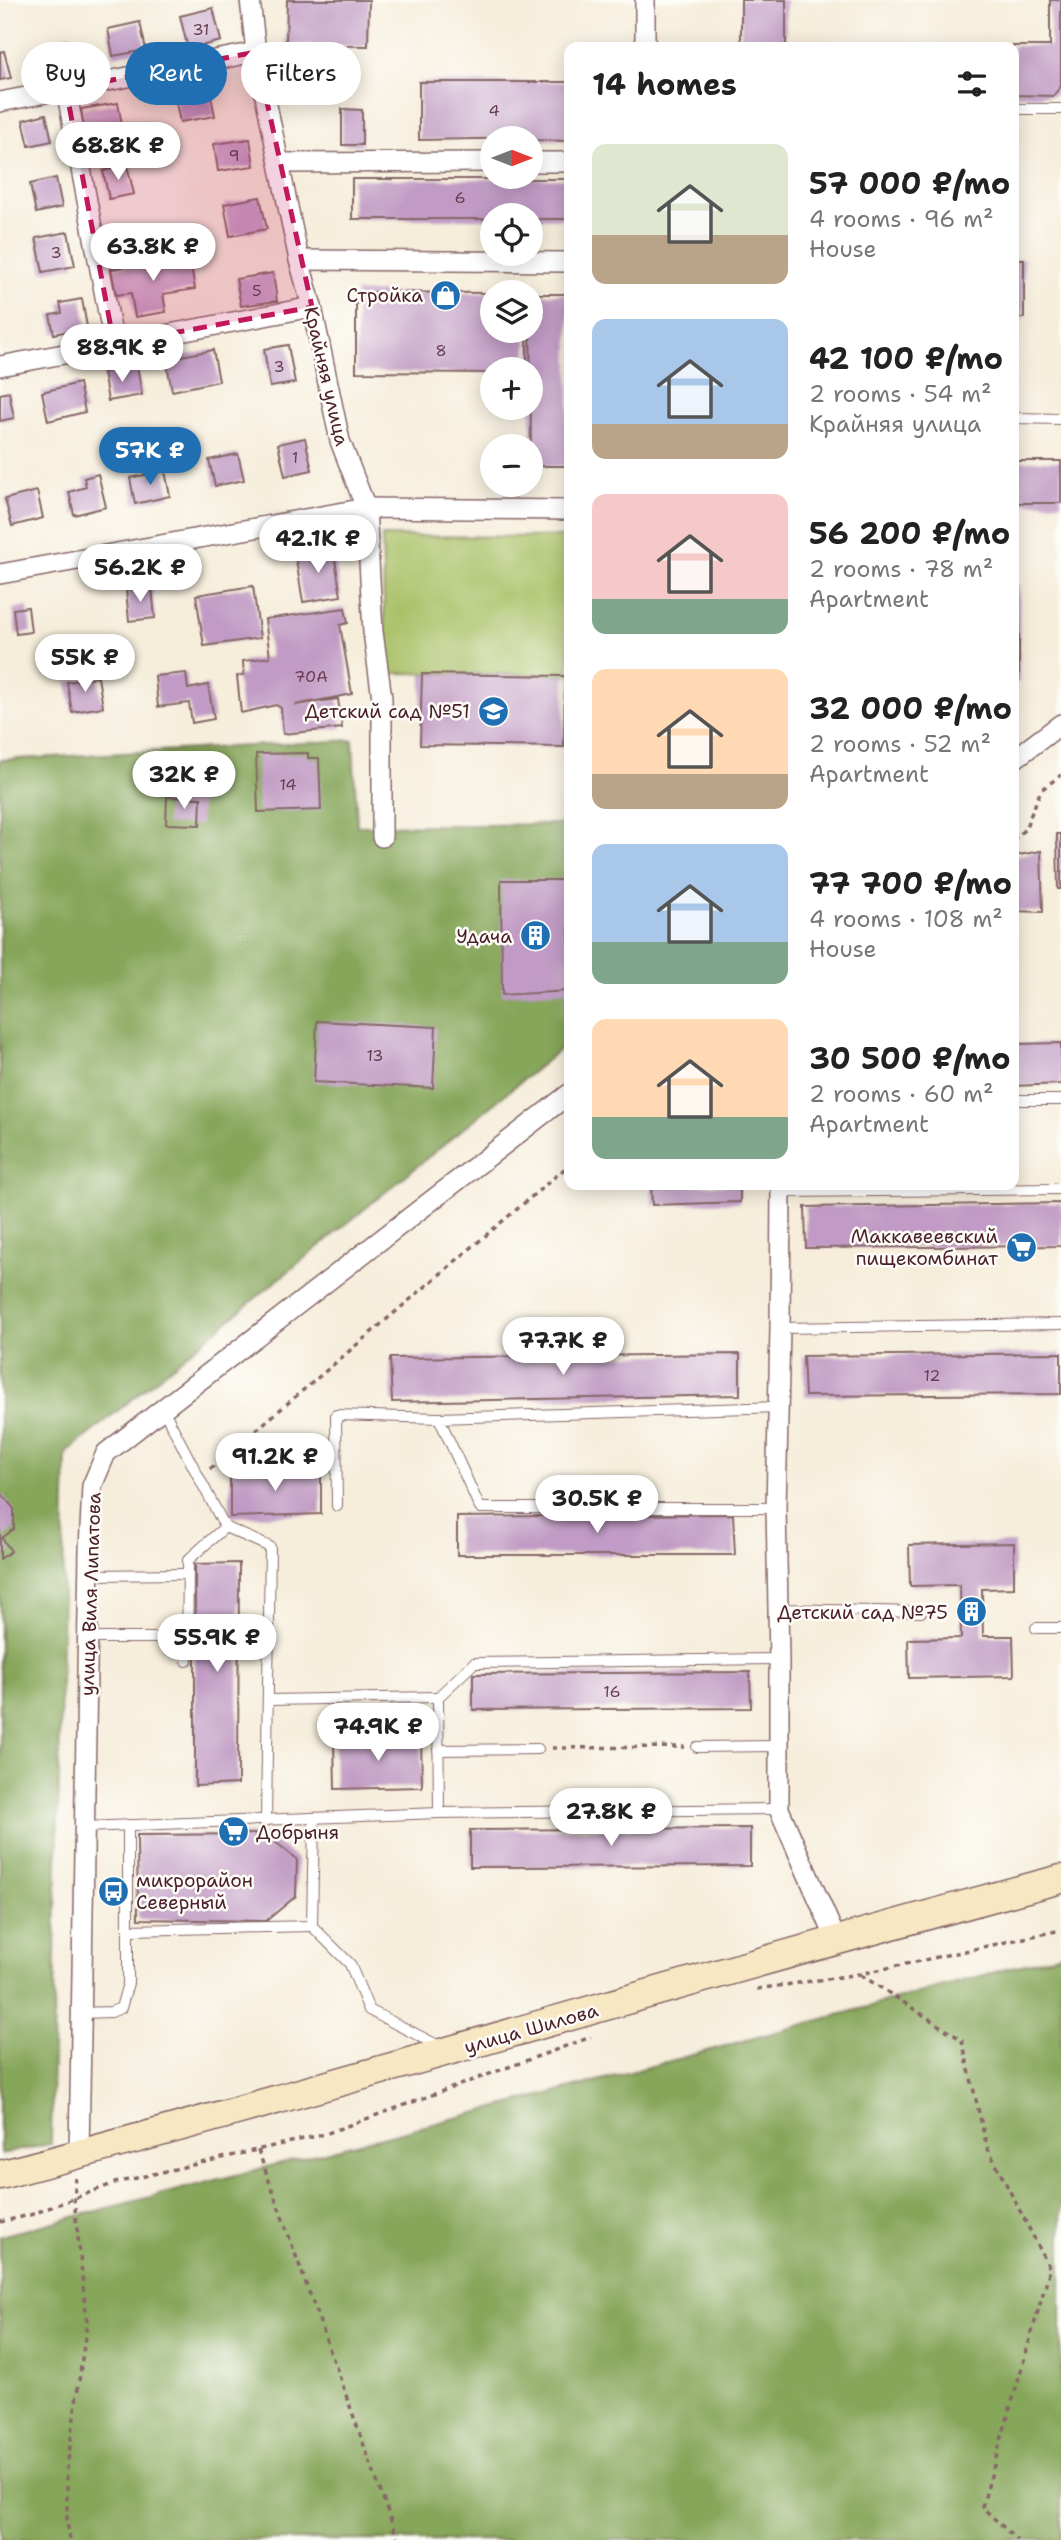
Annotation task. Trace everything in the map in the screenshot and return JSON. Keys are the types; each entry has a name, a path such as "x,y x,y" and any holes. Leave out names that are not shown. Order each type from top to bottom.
{"main road":[{"name":"улица Шилова","path":"0,2175 449,2051 836,1938 1061,1879"}],"street":[{"name":"Крайняя улица","path":"250,0 255,42"},
{"path":"645,0 645,42"},
{"path":"111,80 241,55"},
{"path":"0,102 21,98"},
{"path":"69,105 114,344"},
{"name":"Крайняя улица","path":"268,105 299,261 312,307 340,442 366,508 373,632 382,698 382,837"},
{"path":"281,163 480,162"},
{"path":"543,162 564,162"},
{"path":"299,261 564,262"},
{"path":"0,366 312,307"},
{"path":"0,573 366,508 564,510"},
{"path":"1019,756 1061,724"},
{"name":"улица Виля Липатова","path":"79,2155 88,1575 92,1486 106,1453 564,1098"},
{"path":"781,1190 776,1508 779,1809 836,1938"}],"lane":[{"path":"1019,109 1061,109"},
{"path":"1019,418 1061,419"},
{"path":"1019,1100 1061,1100"},
{"path":"1019,1189 1061,1189"},
{"path":"780,1328 1061,1324"},
{"path":"337,1506 336,1415 439,1419 778,1407"},
{"path":"163,1409 225,1527 270,1547 266,1821"},
{"path":"439,1419 480,1508 776,1508"},
{"path":"187,1661 188,1560 225,1527"},
{"path":"88,1575 188,1574"},
{"path":"778,1609 921,1612"},
{"path":"1036,1628 1061,1628"},
{"path":"87,1638 187,1638"},
{"path":"268,1700 438,1697 474,1663 779,1659"},
{"path":"438,1697 439,1813"},
{"path":"697,1747 779,1746"},
{"path":"438,1750 538,1749"},
{"path":"84,1827 439,1813 779,1809"},
{"path":"314,1819 312,1926 350,1964 369,2010 449,2051"},
{"path":"82,2014 111,2012 121,2008 128,1983 128,1825"},
{"path":"130,1930 312,1926"}],"path":[{"path":"1019,835 1025,830 1041,790 1061,775"},
{"path":"199,1477 564,1169"},
{"path":"538,1749 697,1747"},
{"path":"754,1989 860,1974 1061,1930"},
{"path":"860,1974 962,2040 987,2147 1050,2269 982,2507 1017,2540"},
{"path":"0,2222 30,2215 115,2183 325,2134 601,2033"},
{"path":"258,2150 398,2540"},
{"path":"70,2540 67,2522 67,2468 87,2323 74,2199 79,2155"}],"highlighted area":[{"path":"256,52 312,307 114,344 66,89"}],"green space":[{"path":"382,536 564,537 564,675 386,673"},
{"path":"353,740 357,826 564,824 564,1046 66,1453 51,2144 0,2154 0,760"},
{"path":"1061,1954 1061,2540 0,2540 0,2236 579,2086"}],"building":[{"path":"287,0 369,0 368,46 361,46 361,42 286,42"},
{"path":"741,0 786,0 786,42 741,42"},
{"path":"1050,0 1061,0 1061,86 1053,96 1019,95 1019,46 1050,46"},
{"path":"213,8 221,41 186,42 180,16"},
{"path":"140,22 144,42 125,42 125,54 113,56 108,29"},
{"path":"4,51 11,78 0,80 0,52"},
{"path":"419,82 564,82 564,141 543,140 543,126 480,126 480,139 419,140"},
{"path":"118,103 125,142 87,149 81,109"},
{"path":"176,105 213,105 215,116 180,122"},
{"path":"342,109 362,110 362,145 342,145"},
{"path":"46,114 52,141 29,146 23,120"},
{"path":"250,139 254,166 218,171 214,144"},
{"path":"127,165 134,194 109,199 103,171"},
{"path":"56,178 62,207 36,213 30,184"},
{"path":"352,179 480,179 480,189 543,189 543,179 564,179 564,219 543,219 543,203 480,203 480,219 352,219"},
{"path":"260,197 267,229 230,236 224,204"},
{"path":"140,229 145,251 121,255 117,233"},
{"path":"68,232 75,266 43,272 36,238"},
{"path":"189,255 195,289 163,294 166,312 135,317 131,293 116,295 111,269"},
{"path":"1019,259 1024,259 1024,318 1019,318"},
{"path":"273,273 277,301 241,306 236,279"},
{"path":"356,292 480,293 480,343 527,343 527,357 480,357 480,373 356,372"},
{"path":"543,294 564,294 564,466 543,466 543,434 531,434 531,420 543,420 543,357 530,357 530,343 543,343"},
{"path":"82,299 87,327 54,334 50,315 62,313 60,303"},
{"path":"288,345 295,383 270,387 264,349"},
{"path":"213,350 219,381 172,391 166,359"},
{"path":"137,366 142,395 108,401 103,372"},
{"path":"79,383 85,412 48,421 42,392"},
{"path":"9,392 14,418 0,421 0,394"},
{"path":"305,438 312,470 285,476 278,444"},
{"path":"238,454 244,480 215,486 209,460"},
{"path":"1019,461 1061,461 1061,503 1019,503"},
{"path":"165,471 170,496 135,504 130,478"},
{"path":"98,474 106,507 74,515 69,492 86,487 84,478"},
{"path":"37,491 43,518 12,526 5,499"},
{"path":"333,548 341,596 303,602 295,554"},
{"path":"253,586 260,638 204,646 196,595"},
{"path":"152,587 155,618 129,621 126,590"},
{"path":"28,607 31,632 16,634 13,609"},
{"path":"345,608 348,623 340,625 352,694 295,705 338,699 342,728 283,734 281,708 276,705 241,713 237,676 244,675 243,661 270,657 265,619"},
{"path":"186,673 188,689 208,685 214,719 192,723 189,703 158,707 155,676"},
{"name":"Детский сад №51","path":"422,674 564,676 564,747 420,745"},
{"path":"98,677 103,707 72,712 67,682"},
{"path":"308,753 308,758 319,758 321,810 258,812 256,754"},
{"path":"167,797 201,798 200,825 166,824"},
{"path":"1057,834 1061,834 1061,889 1058,889"},
{"path":"1041,851 1043,912 1019,911 1019,855"},
{"name":"Удача","path":"501,880 564,880 564,991 502,995"},
{"path":"317,1021 436,1027 433,1088 314,1082"},
{"path":"1061,1043 1061,1084 1019,1086 1019,1044"},
{"path":"651,1190 740,1190 740,1202 652,1205"},
{"path":"1061,1203 1061,1246 806,1248 805,1207"},
{"path":"1061,1353 1061,1394 805,1396 803,1356"},
{"path":"740,1354 740,1395 392,1402 390,1358"},
{"path":"321,1469 321,1514 230,1517 230,1471"},
{"path":"2,1494 14,1509 14,1529 2,1538 11,1551 0,1559 0,1496"},
{"path":"733,1514 735,1555 457,1555 457,1517"},
{"name":"Детский сад №75","path":"1014,1543 1014,1588 982,1589 983,1636 1013,1636 1014,1676 909,1678 908,1639 961,1638 960,1585 910,1586 909,1545"},
{"path":"239,1563 238,1784 195,1786 195,1564"},
{"path":"750,1672 751,1708 473,1710 473,1674"},
{"path":"421,1737 422,1787 335,1789 334,1740"},
{"path":"750,1828 750,1866 470,1867 470,1830"},
{"path":"265,1834 297,1859 296,1896 266,1921 138,1919 137,1835"}],"place":[{"name":"Стройка","path":"446,295"},
{"name":"Детский сад №51","path":"493,711"},
{"name":"Удача","path":"535,936"},
{"name":"Маккавеевский пищекомбинат","path":"1021,1247"},
{"name":"Детский сад №75","path":"971,1612"},
{"name":"Добрыня","path":"233,1832"},
{"name":"микрорайон Северный","path":"113,1891"}]}
